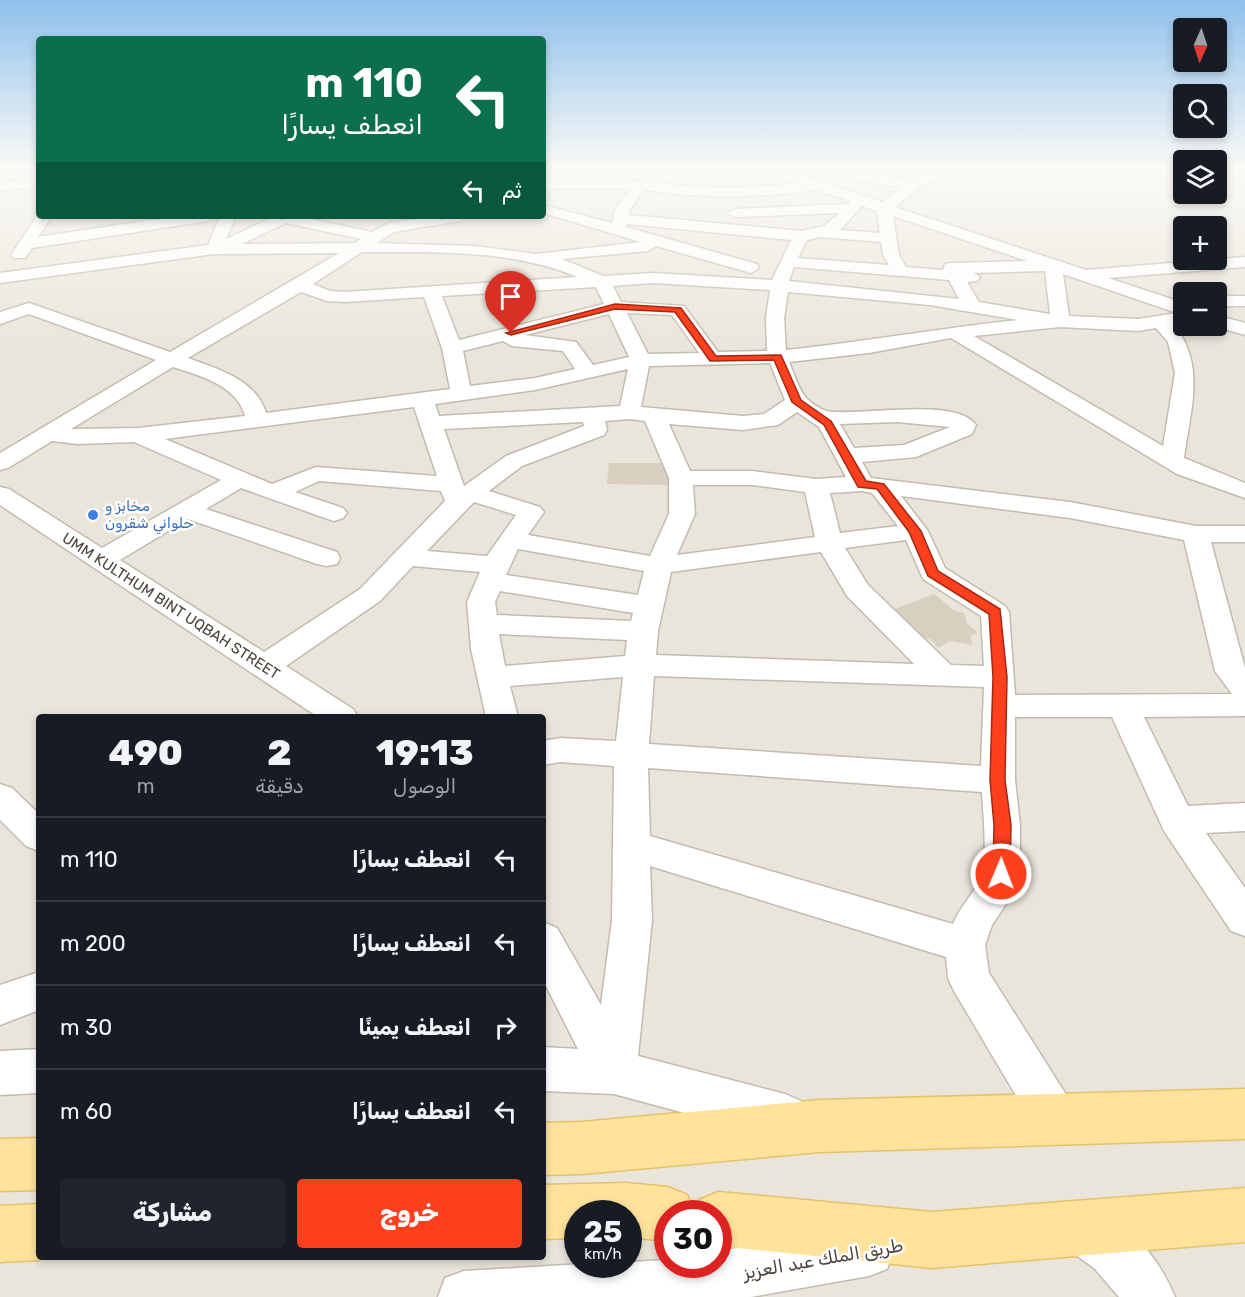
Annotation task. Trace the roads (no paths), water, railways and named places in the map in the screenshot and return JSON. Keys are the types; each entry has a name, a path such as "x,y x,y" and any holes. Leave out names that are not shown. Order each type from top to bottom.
{"main road":[{"path":"546,1149 582,1148 820,1126 1245,1114"},
{"path":"0,1165 36,1164"},
{"path":"546,1212 626,1210 654,1213"},
{"name":"طريق الملك عبد العزيز","path":"732,1220 932,1240 1245,1215"},
{"path":"0,1234 36,1232"}],"street":[{"path":"2,278 35,231"},
{"path":"26,244 90,231"},
{"path":"214,249 222,231"},
{"path":"214,249 258,231"},
{"path":"348,231 414,247 531,257 558,262 608,294 641,360 634,382 642,414 681,478 682,514 659,566 646,618 640,664 631,755 632,920 614,1072"},
{"path":"2,278 214,249 368,235 382,231"},
{"path":"642,231 660,244 726,263 1060,321 1138,325 1173,306"},
{"path":"754,231 801,236 829,231"},
{"path":"887,231 891,255 901,272"},
{"path":"942,231 1054,274"},
{"path":"822,233 888,238"},
{"path":"0,463 173,358 300,285 368,235"},
{"path":"801,236 784,273 775,318 777,357 797,402 828,423 846,456 915,531 933,573 995,612 1000,692 998,780 1002,825 1001,874 992,893 975,918 965,945 969,978 1056,1120"},
{"path":"531,257 660,244"},
{"path":"452,348 490,338 653,278 784,273 901,272 955,276 1079,274 1245,262"},
{"path":"1054,274 1060,321"},
{"path":"1079,274 1160,311 1173,314"},
{"path":"955,276 972,307"},
{"path":"300,285 327,296 345,297 431,291 608,294 678,309 713,359"},
{"path":"431,291 452,348 461,393"},
{"path":"1227,301 1245,301"},
{"path":"0,318 29,308 224,378 252,403 257,421"},
{"path":"1160,311 1173,310"},
{"path":"1160,311 1177,341 1185,374 1172,461"},
{"path":"50,434 78,437 138,435 535,384 641,360 777,357 869,347 954,332 1060,321"},
{"path":"1227,323 1245,329"},
{"path":"954,332 1172,461 1226,485 1245,490"},
{"path":"490,338 569,346 588,373"},
{"path":"489,390 498,419"},
{"path":"422,398 430,423 460,493"},
{"path":"430,423 642,414 743,423 770,420 797,402"},
{"path":"264,666 370,595 406,557 460,493 514,461 596,430 593,415"},
{"path":"821,418 922,417 952,419 965,425 964,429 908,452 846,456"},
{"path":"138,435 272,493 334,513"},
{"path":"272,493 316,474 460,493 531,512 511,540 493,573 481,602 483,624 501,714"},
{"path":"101,560 239,478"},
{"path":"681,478 752,478 816,486 871,485 1070,510 1196,534 1245,534"},
{"path":"816,486 829,543 857,590 944,675"},
{"name":"UMM KULTHUM BINT UQBAH STREET","path":"4,501 101,560 337,714"},
{"path":"185,510 327,558"},
{"path":"511,540 659,566 915,531"},
{"path":"1196,534 1240,677"},
{"path":"406,557 493,573 646,618"},
{"path":"483,624 646,618"},
{"path":"493,677 640,664 944,675 1000,692 1123,706 1245,705"},
{"path":"1123,706 1177,821 1245,918"},
{"path":"546,752 560,750 998,780"},
{"path":"0,798 36,833"},
{"path":"1177,821 1245,817"},
{"path":"631,845 965,945"},
{"path":"546,946 614,1072"},
{"path":"0,1005 36,992"},
{"path":"546,1069 614,1072 820,1126"},
{"path":"0,1073 36,1071"},
{"path":"1080,1227 1105,1242 1123,1259 1139,1278 1149,1297"},
{"name":"طريق الملك عبد العزيز","path":"464,1297 667,1292 932,1240"}],"place":[{"name":"مخابز و حلواني شقرون","path":"93,515"}]}
